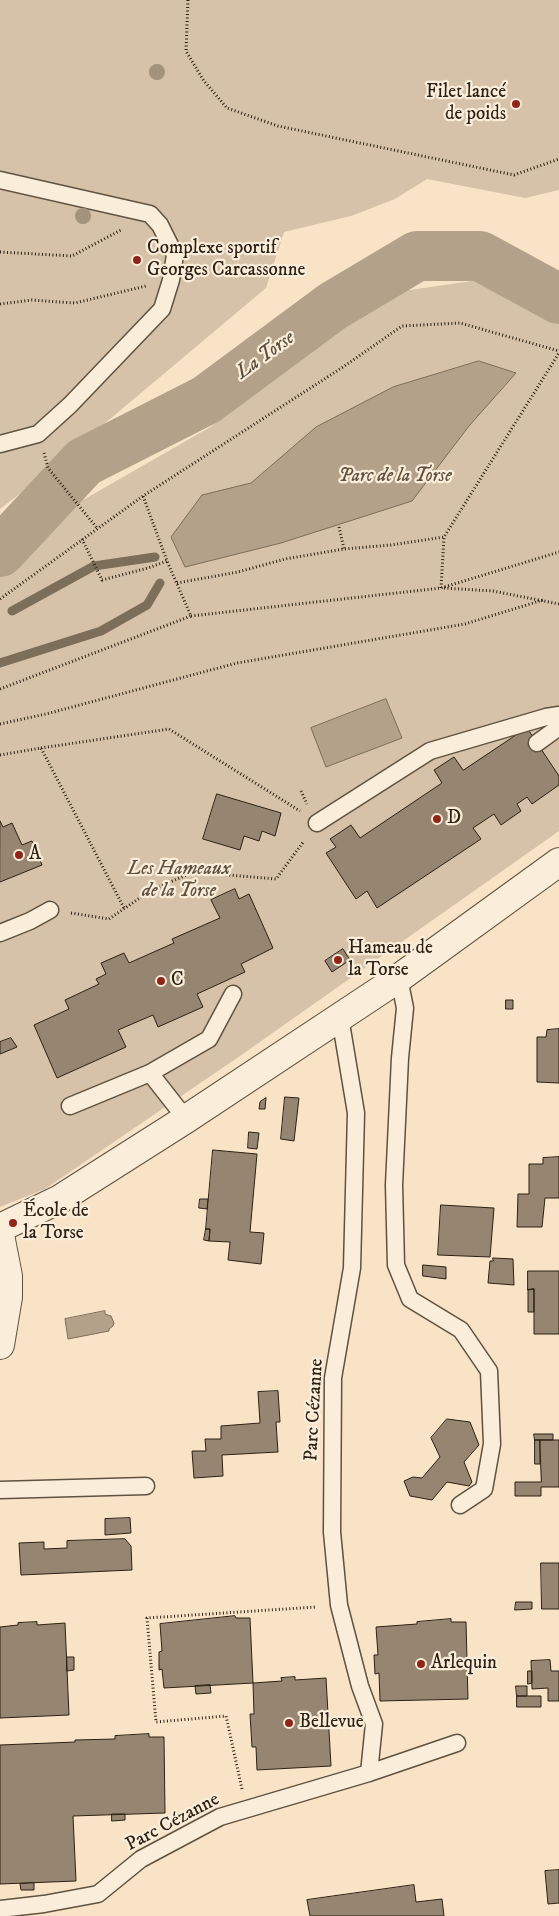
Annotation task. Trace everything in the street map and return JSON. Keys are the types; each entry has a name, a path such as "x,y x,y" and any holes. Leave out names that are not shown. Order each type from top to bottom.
{"street":[{"path":"0,1228 60,1199 186,1119 399,978 559,862"},
{"path":"0,1235 8,1276 8,1297 0,1345"}],"lane":[{"path":"0,180 150,214 160,225 175,255 171,280 162,309 70,405 38,434 0,444"},
{"path":"317,822 430,751 546,717 559,715"},
{"path":"537,743 559,727"},
{"path":"0,933 30,921 50,910"},
{"path":"399,978 405,1008 400,1058 394,1185 396,1265 410,1299 461,1330 489,1371 492,1444 484,1489 460,1505"},
{"path":"70,1106 150,1073 209,1038 233,994"},
{"name":"Parc Cézanne","path":"340,1017 356,1113 352,1268 333,1378 332,1532 340,1606 360,1686 374,1724 369,1773"},
{"path":"150,1073 186,1119"},
{"path":"0,1490 146,1486"},
{"name":"Parc Cézanne","path":"0,1909 44,1904 98,1894 141,1859 220,1817 369,1773 457,1743"}],"path":[{"path":"188,0 186,51 204,81 227,108 278,126 514,175 559,159"},
{"path":"0,252 72,256 150,214"},
{"path":"0,304 32,300 75,303 171,280"},
{"path":"0,599 143,496 343,367 402,326 460,323 559,352 444,537 441,588"},
{"path":"48,468 97,528"},
{"path":"143,496 167,561 191,616"},
{"path":"339,527 344,549"},
{"path":"177,583 238,572 285,559 344,549 391,545 444,537"},
{"path":"82,539 102,580 167,561"},
{"path":"441,588 559,552"},
{"path":"0,689 191,616 441,588 494,591 559,604"},
{"path":"0,724 46,714 237,663 465,624 543,600"},
{"path":"0,756 169,729 317,822"},
{"path":"41,748 124,908"},
{"path":"301,791 317,822"},
{"path":"50,910 109,919 150,891 193,872 276,879 317,822"},
{"path":"246,1809 226,1716 156,1722 147,1618 340,1606"}],"green space":[{"name":"Complexe sportif Georges Carcassonne","path":"0,0 559,0 559,190 525,198 427,179 395,199 351,216 284,232 266,288 35,482 0,509"},
{"path":"521,274 559,297 559,831 240,1056 45,1189 0,1207 0,540 76,504 212,426 340,300"}],"shaded area":[{"path":"479,361 516,373 469,426 412,501 281,543 185,567 171,537 202,495 251,483 316,427 393,387"},
{"path":"386,699 402,738 326,767 311,728"},
{"path":"105,1311 105,1314 111,1316 114,1323 109,1331 68,1339 65,1319"}],"building":[{"name":"D","path":"527,728 559,776 559,785 532,804 527,797 517,804 521,811 501,825 494,814 473,828 481,839 377,908 367,891 356,899 326,853 336,847 330,839 351,825 360,838 442,783 434,770 454,757 463,770"},
{"path":"217,794 281,813 275,836 262,831 259,841 244,836 240,850 203,839"},
{"name":"A","path":"0,821 3,827 12,823 22,845 32,841 42,865 0,882"},
{"name":"C","path":"235,889 239,899 249,894 273,948 241,964 245,972 197,994 203,1007 158,1027 153,1015 118,1030 126,1047 57,1078 34,1025 69,1009 65,1000 99,984 96,979 106,974 101,963 124,953 129,963 174,943 172,939 220,918 211,900"},
{"name":"Hameau de la Torse","path":"343,949 350,960 332,972 325,961"},
{"path":"506,1000 513,1000 513,1009 506,1009"},
{"path":"559,1029 559,1083 537,1082 537,1037 546,1037 547,1030"},
{"path":"11,1038 17,1047 0,1054 0,1042"},
{"path":"285,1097 299,1098 294,1141 281,1139"},
{"path":"266,1098 265,1109 259,1109 260,1102"},
{"path":"249,1132 259,1133 257,1149 248,1148"},
{"path":"213,1150 257,1154 250,1232 264,1233 261,1264 228,1260 230,1242 209,1241 210,1229 206,1229"},
{"path":"559,1157 559,1198 545,1198 542,1227 517,1227 518,1194 529,1194 529,1164 543,1164 543,1158"},
{"path":"200,1199 208,1199 207,1209 199,1208"},
{"path":"441,1205 494,1208 490,1257 438,1255"},
{"path":"206,1229 210,1229 209,1241 204,1240"},
{"path":"493,1258 513,1259 514,1285 488,1283 490,1261 493,1261"},
{"path":"423,1265 446,1267 446,1279 423,1276"},
{"path":"528,1271 559,1271 559,1334 534,1334 534,1289 528,1290"},
{"path":"534,1289 534,1312 528,1312 528,1290"},
{"path":"278,1391 280,1422 276,1422 278,1452 222,1455 223,1476 194,1478 192,1451 206,1451 205,1439 221,1439 221,1426 260,1423 258,1392"},
{"path":"447,1419 470,1422 479,1445 464,1462 472,1482 469,1486 447,1482 432,1500 410,1496 404,1481 413,1477 422,1478 440,1457 431,1438"},
{"path":"534,1434 553,1434 553,1440 535,1440"},
{"path":"535,1440 540,1440 540,1464 535,1464"},
{"path":"540,1440 559,1440 559,1487 541,1487 541,1496 515,1496 515,1482 541,1482"},
{"path":"130,1518 131,1533 105,1535 105,1519"},
{"path":"125,1539 131,1546 132,1570 21,1575 19,1543 44,1542 44,1549 67,1548 67,1541"},
{"path":"541,1563 559,1563 559,1609 542,1609"},
{"path":"516,1602 532,1602 532,1609 515,1610"},
{"path":"235,1616 236,1618 250,1618 253,1683 164,1688 162,1669 159,1670 159,1652 162,1651 160,1624"},
{"name":"Arlequin","path":"451,1619 451,1622 466,1622 468,1699 380,1701 379,1673 375,1674 374,1655 378,1655 376,1627"},
{"path":"37,1622 37,1625 65,1623 69,1715 0,1718 0,1627 18,1625 18,1623"},
{"path":"67,1657 74,1657 74,1670 67,1671"},
{"path":"550,1660 551,1671 559,1671 559,1701 548,1701 548,1688 532,1689 531,1661"},
{"path":"528,1671 532,1671 532,1683 528,1684"},
{"name":"Bellevue","path":"295,1677 295,1680 326,1678 331,1766 257,1770 256,1747 252,1747 250,1714 254,1714 253,1683 282,1681 281,1678"},
{"path":"210,1685 211,1693 196,1694 195,1686"},
{"path":"516,1686 527,1686 527,1696 517,1696"},
{"path":"517,1696 541,1696 541,1707 517,1707"},
{"path":"149,1734 149,1737 164,1737 165,1813 73,1816 76,1881 0,1884 0,1745 75,1742 75,1740 115,1739 115,1736"},
{"path":"112,1814 125,1814 125,1820 112,1821"},
{"path":"559,1870 559,1903 548,1904 545,1871"},
{"path":"34,1883 34,1890 21,1890 20,1884"},
{"path":"414,1885 416,1902 442,1899 444,1916 310,1916 307,1900"}],"waterway":[{"name":"La Torse","path":"0,552 84,462 206,400 333,306 417,256 480,256 559,299"},
{"path":"12,611 94,566 155,557"},
{"path":"0,663 101,631 147,605 160,583"}],"place":[{"name":"Filet lancé de poids","path":"516,104"},
{"name":"Complexe sportif Georges Carcassonne","path":"137,260"},
{"name":"D","path":"437,819"},
{"name":"A","path":"19,855"},
{"name":"Hameau de la Torse","path":"338,960"},
{"name":"C","path":"161,981"},
{"name":"École de la Torse","path":"13,1223"},
{"name":"Arlequin","path":"421,1664"},
{"name":"Bellevue","path":"289,1723"}],"park label":[{"name":"Parc de la Torse","path":"395,477"},
{"name":"Les Hameaux de la Torse","path":"179,881"}]}
